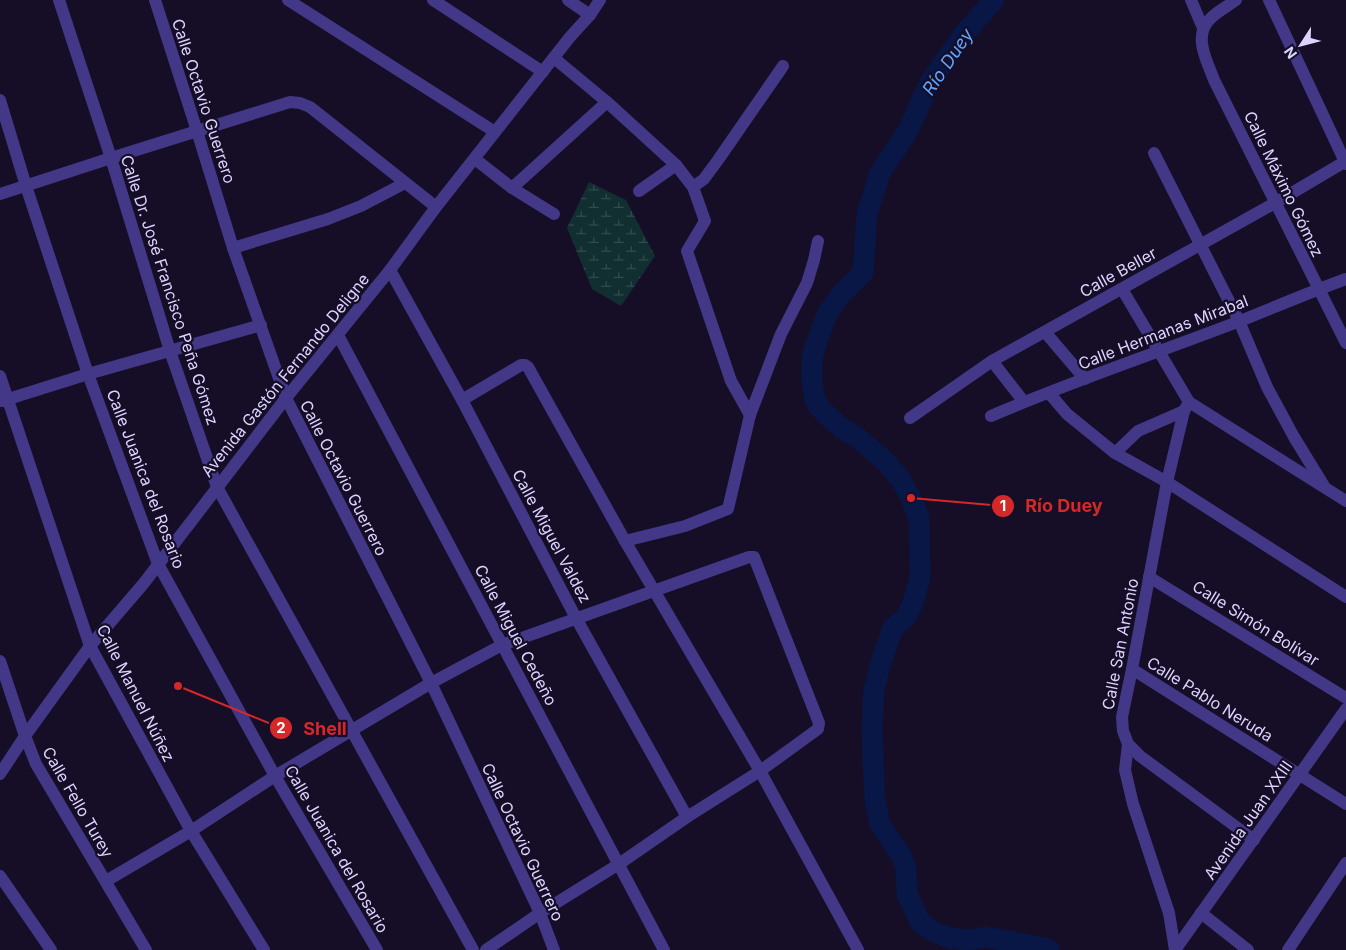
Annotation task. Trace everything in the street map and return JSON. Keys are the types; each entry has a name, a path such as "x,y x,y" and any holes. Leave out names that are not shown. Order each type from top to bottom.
{"street":[{"name":"Calle Dr. José Francisco Peña Gómez","path":"59,0 111,158 170,351 217,486 473,950"},
{"name":"Calle Octavio Guerrero","path":"155,0 233,248 286,398 430,682 540,913 554,950"},
{"path":"288,0 496,132"},
{"path":"433,0 543,72"},
{"path":"568,0 590,15"},
{"name":"Avenida Gastón Fernando Deligne","path":"0,774 90,646 144,583 217,486 390,270 436,207 600,0"},
{"name":"Calle Máximo Gómez","path":"1191,0 1202,32 1204,54 1214,80 1346,342"},
{"path":"1202,32 1211,18 1236,0"},
{"path":"1269,0 1346,162"},
{"path":"554,58 607,102 676,165 693,188 705,221 687,251 731,381 750,415"},
{"path":"693,188 704,179 783,66"},
{"name":"Calle Juanica del Rosario","path":"0,100 26,186 88,374 158,564 275,776 377,950"},
{"path":"0,194 290,102 310,107 436,207"},
{"path":"512,188 607,102"},
{"path":"1154,153 1239,321 1267,387 1294,437 1324,486"},
{"path":"475,159 512,188 554,214"},
{"name":"Calle Beller","path":"910,418 992,361 1346,162"},
{"path":"639,191 676,165"},
{"path":"233,248 328,219 360,206 405,183"},
{"path":"625,541 685,526 728,509 750,415 781,334 807,283 818,241"},
{"name":"Calle Miguel Valdez","path":"390,270 462,400 576,618 687,817"},
{"name":"Calle Hermanas Mirabal","path":"991,416 1346,279"},
{"path":"1122,289 1158,350 1186,406 1324,486 1346,501"},
{"path":"4,400 88,374 261,326"},
{"path":"1045,332 1085,379"},
{"name":"Calle Miguel Cedeño","path":"338,335 664,950"},
{"path":"992,361 1024,402"},
{"path":"462,400 521,365 528,367 625,541 760,771 858,950"},
{"name":"Calle Manuel Núñez","path":"0,376 4,400 90,646 190,830 264,950"},
{"path":"1049,393 1067,414 1115,453 1167,482 1346,597"},
{"path":"1115,453 1138,432 1186,406"},
{"name":"Calle San Antonio","path":"1175,950 1169,913 1133,804 1124,770 1128,744 1123,731 1122,717 1167,482 1186,406"},
{"path":"106,881 430,682 502,644 749,557 754,558 819,723 818,729 760,771 486,950"},
{"name":"Calle Simón Bolívar","path":"1149,577 1346,698"},
{"name":"Calle Fello Turey","path":"0,662 36,764 146,950"},
{"name":"Calle Pablo Neruda","path":"1132,669 1346,804"},
{"name":"Avenida Juan XXIII","path":"1175,950 1346,709"},
{"path":"1128,744 1140,756 1254,840"},
{"path":"1288,950 1346,864"},
{"path":"0,876 51,950"},
{"path":"1201,913 1248,950"}],"green space":[{"path":"589,182 626,200 655,256 621,306 592,289 567,228"}],"waterway":[{"name":"Río Duey","path":"994,0 963,35 929,84 908,131 880,173 867,214 863,273 842,293 827,314 812,359 812,381 815,401 821,409 833,421 858,438 886,462 901,480 919,518 920,577 913,603 906,617 893,628 881,662 874,690 872,729 875,802 880,824 902,857 906,868 907,894 920,922 934,932 950,938 968,940 985,937 1049,950"}],"place":[{"name":"Río Duey","path":"911,498"},
{"name":"Shell","path":"178,686"}]}
